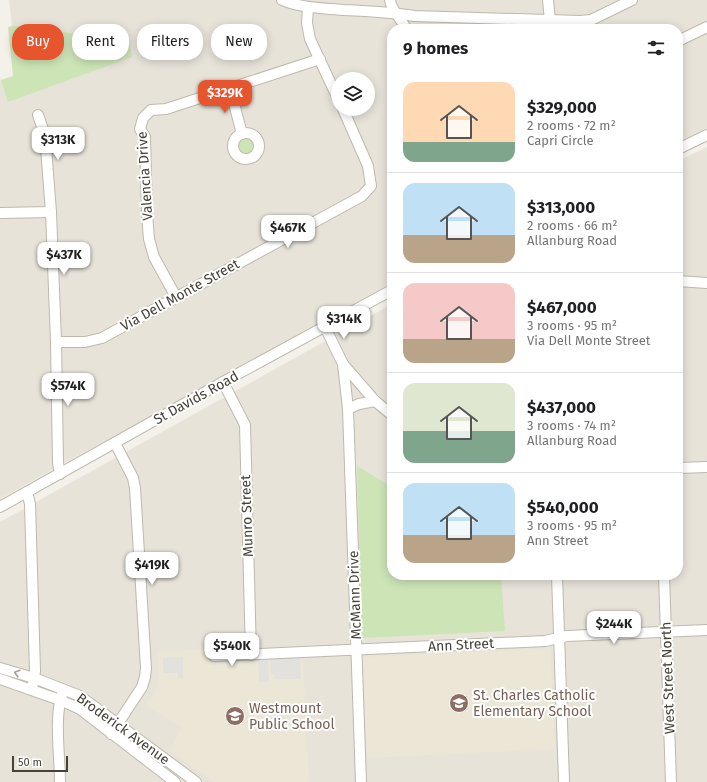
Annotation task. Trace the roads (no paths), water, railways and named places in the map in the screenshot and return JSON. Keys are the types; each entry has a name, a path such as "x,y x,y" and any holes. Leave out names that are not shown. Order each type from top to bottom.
{"street":[{"path":"282,0 292,4 308,7 395,12 414,16 580,21 591,20 632,0"},
{"path":"390,0 395,12 404,24"},
{"path":"548,0 550,20"},
{"path":"308,7 307,23 310,39 331,83"},
{"path":"683,39 707,27"},
{"name":"Valencia Drive","path":"176,297 154,257 149,239 145,137 140,129 142,118 151,110 166,109 320,59"},
{"path":"230,88 242,134"},
{"path":"38,115 45,135 50,212 56,342 58,463 60,474"},
{"name":"Via Dell Monte Street","path":"56,342 85,342 102,338 362,196 371,186 368,166 345,116"},
{"path":"683,147 707,135"},
{"path":"0,212 50,212"},
{"path":"683,281 707,283"},
{"name":"St Davids Road","path":"0,507 223,382 387,293"},
{"path":"325,327 344,364 375,401 387,412"},
{"name":"McMann Drive","path":"344,364 348,409 361,782"},
{"name":"Munro Street","path":"223,382 244,425 251,655"},
{"path":"348,409 359,404 375,401"},
{"path":"111,734 142,687 146,668 135,488 133,478 115,443"},
{"path":"683,468 707,467"},
{"path":"27,492 30,504 35,671 32,690"},
{"path":"557,580 564,782"},
{"name":"West Street North","path":"664,580 671,782"},
{"name":"Ann Street","path":"214,656 545,641 568,636 707,630"},
{"name":"Broderick Avenue","path":"0,668 34,678 64,689 85,699 196,782"},
{"name":"Broderick Avenue","path":"0,680 60,700 80,710 175,782"},
{"path":"60,782 58,723 60,700 64,689"}],"place":[{"name":"St. Charles Catholic Elementary School","path":"459,703"},
{"name":"Westmount Public School","path":"235,716"}]}
